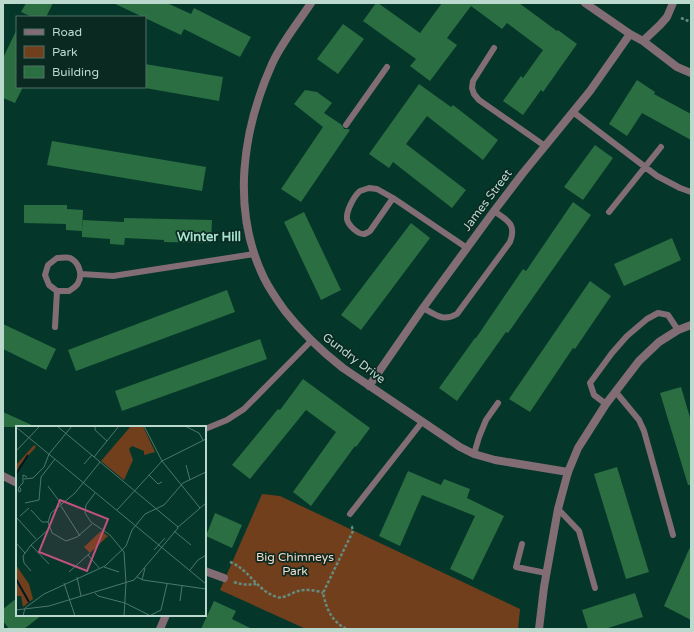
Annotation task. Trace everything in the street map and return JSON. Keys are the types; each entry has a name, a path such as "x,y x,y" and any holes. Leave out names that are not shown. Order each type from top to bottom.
{"street":[{"name":"Gundry Drive","path":"311,3 282,46 273,64 261,93 250,128 244,177 245,207 249,238 264,278 275,297 311,341 343,368 460,447 474,454 495,460 568,472"},
{"path":"585,3 630,34 643,41 677,67 691,74"},
{"path":"643,41 667,17 674,3"},
{"name":"James Street","path":"369,386 423,308 494,211 590,91 630,34"},
{"path":"539,629 546,572 558,509 568,472 578,448 606,404 639,361 659,342 678,330 691,325"},
{"path":"3,476 16,482"},
{"path":"206,571 224,578"},
{"path":"160,629 166,616"}],"lane":[{"path":"494,48 473,81 472,88 474,94 479,100 545,146"},
{"path":"346,124 387,67"},
{"path":"572,112 657,176 691,192"},
{"path":"609,212 661,147"},
{"path":"393,198 370,231 366,234 360,234 350,226 347,219 347,210 358,194 369,188 377,189 393,198 467,248"},
{"path":"423,308 443,318 451,318 457,314 510,242 513,234 509,221 494,211"},
{"path":"81,274 113,276 254,254"},
{"path":"57,258 70,258 75,262 81,274 78,283 69,292 57,291 49,286 45,275 48,265 57,258"},
{"path":"55,327 57,291"},
{"path":"606,404 594,395 590,384 612,353 627,336 647,319 658,313 668,315 678,330"},
{"path":"206,429 227,420 244,408 311,341"},
{"path":"615,392 638,420 644,432 673,535"},
{"path":"474,454 486,420 498,403"},
{"path":"350,514 422,422"},
{"path":"558,509 579,531 595,588"},
{"path":"522,544 516,567 546,572"}],"path":[{"path":"681,18 691,22"},
{"path":"346,629 332,618 325,604 323,593 353,531 352,527 348,524"},
{"path":"230,562 242,569 261,589 279,597 284,597 301,591 317,591 323,593"},
{"path":"224,578 242,584 256,584"}],"green space":[{"name":"Big Chimneys Park","path":"262,494 280,496 520,609 518,629 306,629 220,590"}],"building":[{"path":"26,3 53,3 46,16 30,16 21,12"},
{"path":"113,3 167,3 191,14 194,8 251,37 240,57 184,29 181,35 146,18 146,16 141,16"},
{"path":"376,3 420,33 442,3 519,3 577,44 543,92 541,90 523,115 503,101 521,76 523,78 543,50 507,23 502,29 471,6 447,38 457,45 430,81 410,66 416,59 363,21"},
{"path":"343,24 364,39 338,74 317,59"},
{"path":"16,31 16,88 22,88 15,103 3,98 3,58"},
{"path":"146,64 223,77 219,101 145,88"},
{"path":"637,80 655,92 654,94 691,114 691,140 642,113 627,136 609,124"},
{"path":"419,84 451,107 453,105 498,140 483,160 427,116 406,144 466,190 452,208 393,162 389,168 369,154"},
{"path":"305,90 317,92 332,103 324,113 342,125 344,129 350,130 301,202 281,189 323,127 294,104"},
{"path":"52,141 206,167 202,191 47,165"},
{"path":"595,145 613,158 583,200 564,187"},
{"path":"573,202 591,215 508,333 506,332 457,401 439,388 476,338 523,269 526,271"},
{"path":"24,205 67,205 67,209 83,210 82,231 66,230 66,224 24,223"},
{"path":"304,212 341,290 321,300 284,222"},
{"path":"124,218 212,220 211,243 164,242 164,240 125,238 124,245 110,244 110,239 82,237 83,220 124,222"},
{"path":"411,223 430,238 361,330 341,315"},
{"path":"672,238 681,260 624,286 614,264"},
{"path":"590,281 611,296 575,349 573,348 530,412 509,399"},
{"path":"227,290 235,312 76,371 68,350"},
{"path":"3,324 56,349 46,370 3,349"},
{"path":"260,339 267,359 122,411 115,391"},
{"path":"303,379 370,428 311,506 293,492 336,432 306,410 250,479 232,465 278,409 280,410"},
{"path":"681,387 691,421 691,485 688,485 660,393"},
{"path":"3,412 34,426 16,426 3,427"},
{"path":"617,467 649,572 626,579 594,474"},
{"path":"408,471 441,485 444,479 470,489 467,498 504,516 473,580 450,569 475,516 422,495 400,546 379,536"},
{"path":"215,513 242,525 232,548 206,536"},
{"path":"691,545 691,620 664,606"},
{"path":"635,593 643,617 605,629 588,629 582,610"},
{"path":"16,599 16,616 41,616 24,629 9,629 3,621 3,609"},
{"path":"214,601 236,611 232,619 252,629 201,629"}],"district":[{"name":"Winter Hill","path":"209,237"}]}
